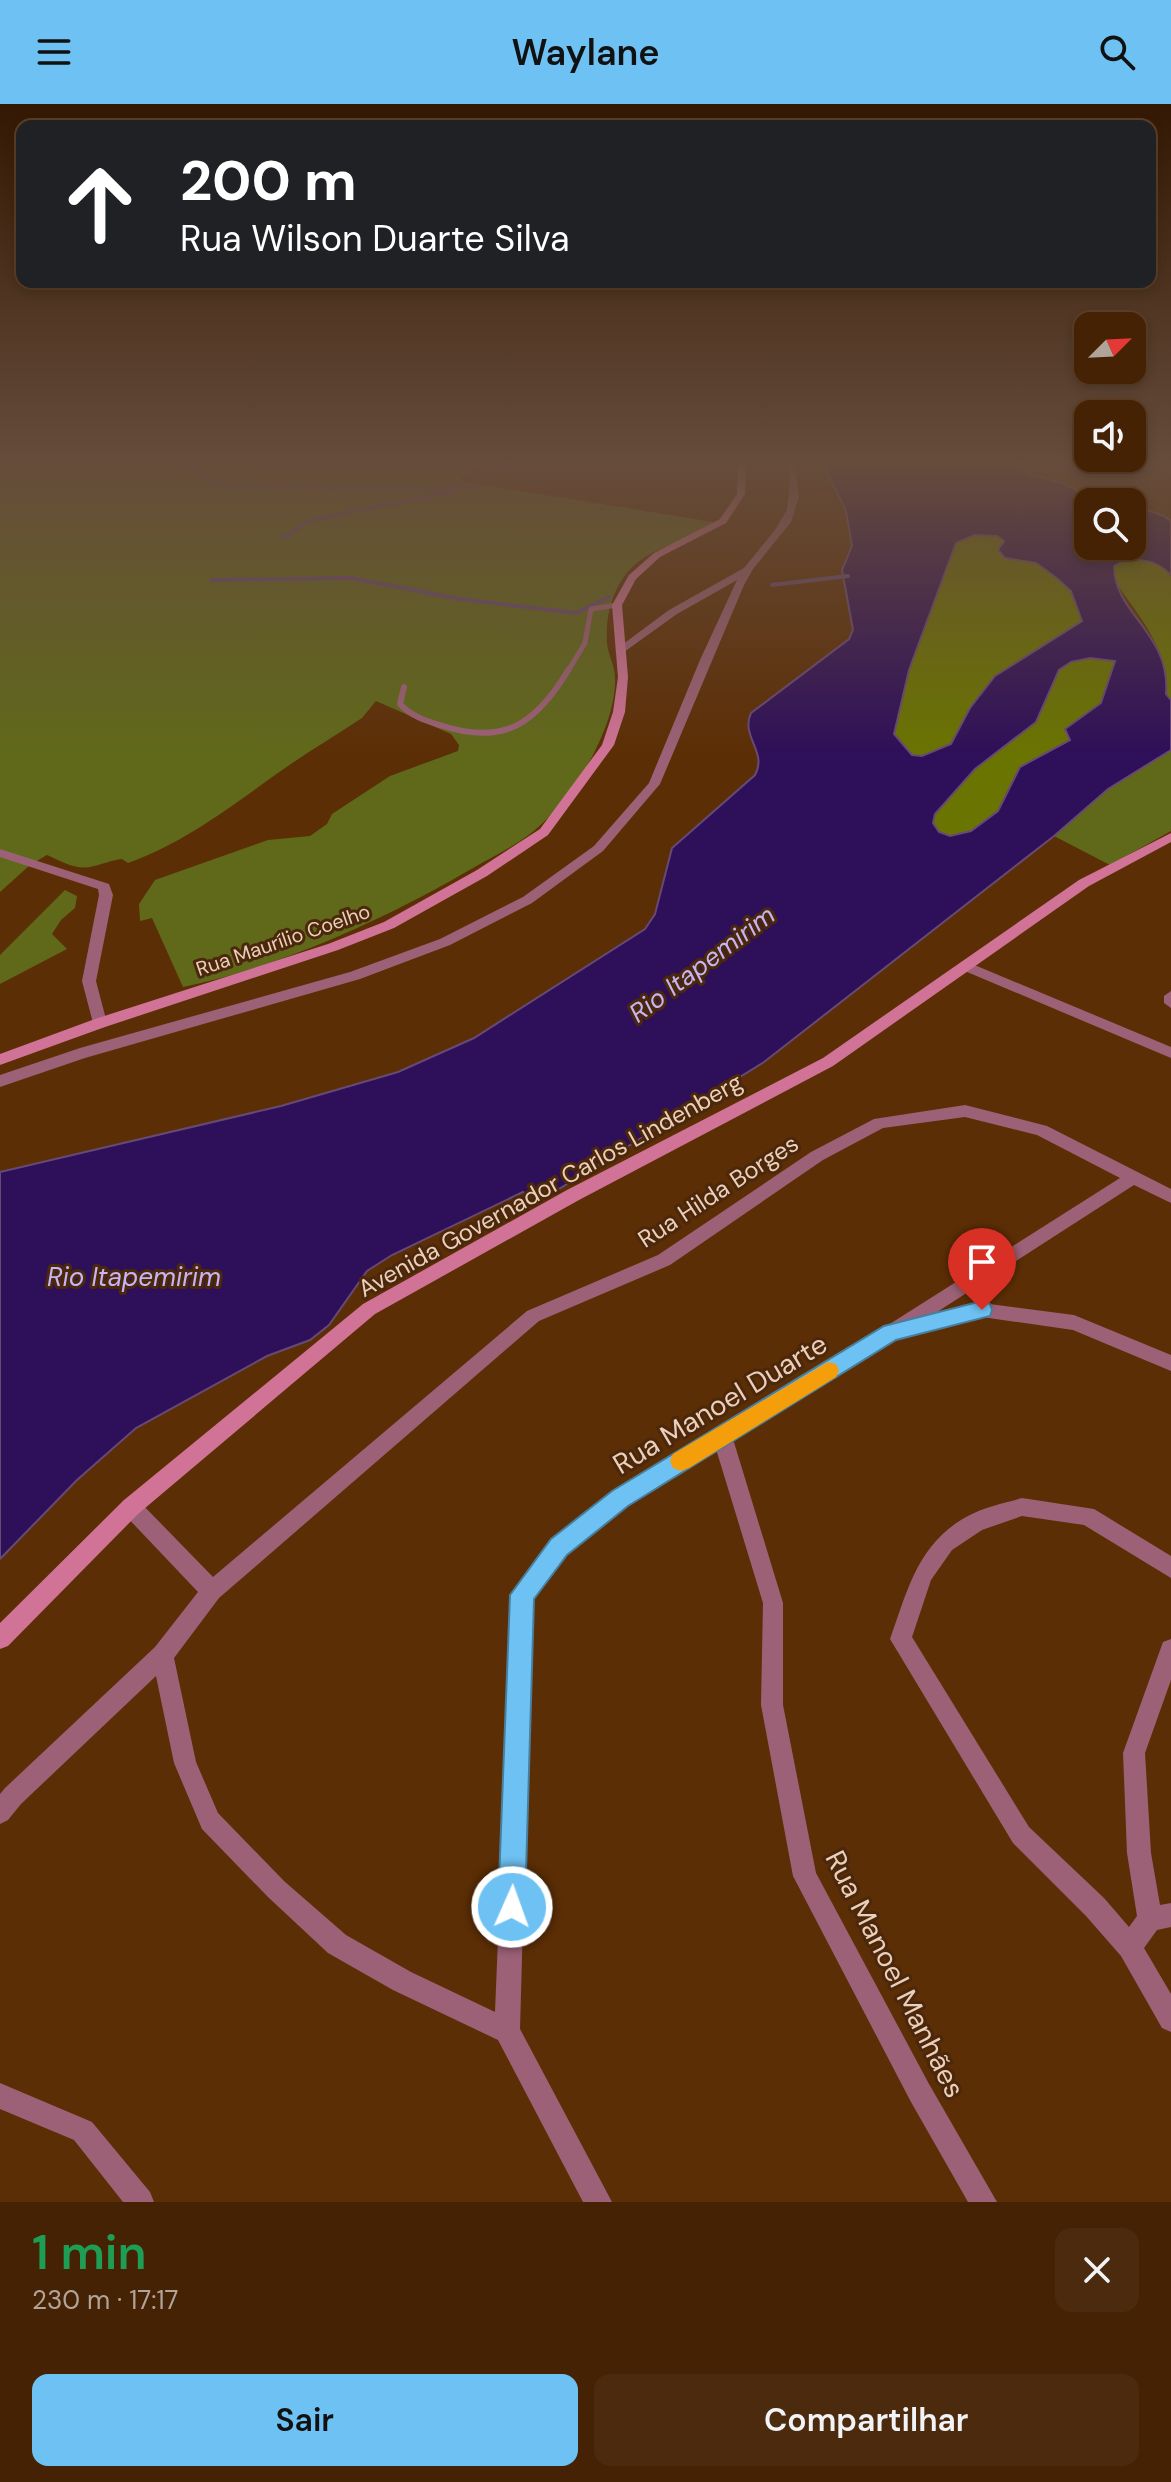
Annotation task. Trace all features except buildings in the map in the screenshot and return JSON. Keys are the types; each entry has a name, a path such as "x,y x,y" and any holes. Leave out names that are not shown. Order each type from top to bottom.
{"main road":[{"path":"617,605 632,577 650,561"},
{"name":"Rua Maurílio Coelho","path":"0,1060 100,1023 333,947 389,925 482,873 544,832 579,789 608,745 619,712 623,677 617,605"},
{"name":"Avenida Governador Carlos Lindenberg","path":"0,1638 131,1507 369,1309 573,1195 828,1062 1084,883 1171,837"}],"street":[{"path":"0,1081 129,1039 226,1014 396,961 512,910 561,878 593,855 655,782 714,639 748,569 755,561"},
{"path":"620,650 673,612 748,569"},
{"path":"0,853 104,887 106,895 89,981 100,1023"},
{"path":"965,966 1171,1053"},
{"path":"1171,996 1171,1003"},
{"name":"Rua Hilda Borges","path":"0,1812 163,1655 212,1591 533,1316 664,1260 817,1156 880,1123 965,1111 1041,1130 1171,1197"},
{"name":"Rua Manoel Duarte","path":"507,2031 522,1595 559,1547 620,1498 891,1332 1133,1178"},
{"path":"891,1332 982,1310 1074,1323 1171,1363"},
{"name":"Rua Manoel Manhães","path":"722,1436 773,1603 772,1705 805,1876 920,2093 983,2202"},
{"path":"131,1507 212,1591"},
{"path":"1171,1568 1087,1516 1022,1507 976,1522 945,1543 923,1575 901,1639 1021,1835 1095,1907 1130,1947 1171,2019"},
{"path":"1130,1947 1160,1917 1139,1853 1134,1753 1171,1650"},
{"path":"163,1655 185,1763 210,1821 276,1889 337,1944 402,1981 507,2031 598,2202"},
{"path":"0,2096 83,2131 140,2202"}],"lane":[{"path":"404,687 400,704 407,714 455,731 471,734 500,732 522,726 556,691 587,637 587,620 591,609 617,605"}],"green space":[{"path":"0,561 640,561 623,578 610,609 607,632 615,678 614,697 598,745 582,775 558,807 523,839 440,887 295,954 183,987 152,918 140,921 139,904 155,880 268,840 310,836 327,824 332,814 390,776 458,751 459,745 451,734 376,701 362,718 167,846 128,863 122,859 84,868 47,855 30,865 0,892"},
{"path":"949,561 1036,563 1070,591 1082,621 995,676 970,708 951,744 922,756 912,755 894,734 909,670"},
{"path":"1123,561 1146,561 1162,566 1171,575 1171,700 1166,694 1166,678 1158,648 1114,580 1114,566"},
{"path":"1090,658 1115,660 1101,703 1077,720 1070,740 1020,767 998,811 971,832 950,836 939,832 933,823 935,815 975,769 1036,722 1059,670 1071,662"},
{"path":"1171,750 1171,831 1110,865 1054,836 1108,789"},
{"path":"65,890 77,896 75,908 61,920 52,934 67,949 0,984 0,955"}],"water":[{"name":"Rio Itapemirim","path":"846,561 949,561 909,670 894,734 912,755 922,756 951,744 970,708 995,676 1082,621 1071,591 1036,563 1023,561 1129,561 1114,566 1116,583 1160,655 1166,694 1171,700 1171,750 1108,789 1054,836 764,1062 554,1192 550,1184 528,1195 523,1192 392,1255 367,1271 329,1325 310,1340 267,1356 136,1428 77,1480 0,1559 0,1172 281,1106 398,1072 474,1038 645,929 655,914 672,848 755,775 758,759 749,729 751,713 849,639 853,630 842,570","holes":["1090,658 1115,661 1101,703 1065,729 1070,740 1020,767 998,811 971,831 950,836 939,832 933,823 935,814 975,769 1036,722 1059,670 1071,662"]},
{"name":"Rio Itapemirim","path":"1147,561 1171,561 1171,575 1165,570"}],"waterway":[{"path":"772,585 848,576"},
{"path":"212,580 351,578 460,599 576,613 609,597"}],"slow traffic":[{"path":"681,1461 828,1371"}],"route":[{"path":"512,1907 522,1595 559,1547 620,1498 891,1332 982,1310"}]}
